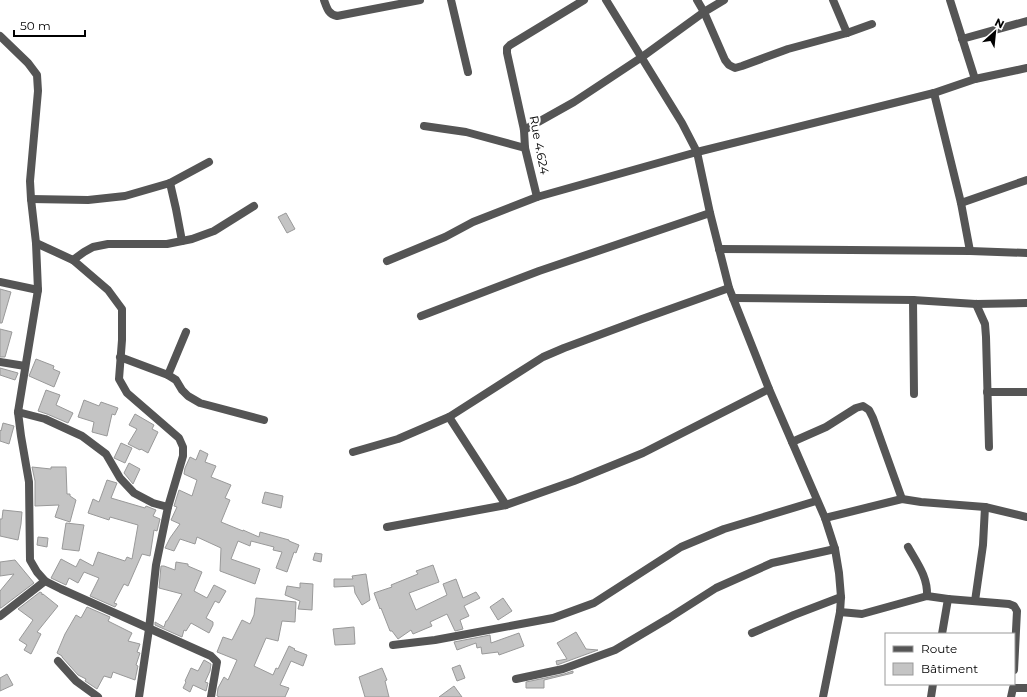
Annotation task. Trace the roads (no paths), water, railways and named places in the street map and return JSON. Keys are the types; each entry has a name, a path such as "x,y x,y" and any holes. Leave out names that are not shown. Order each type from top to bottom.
{"street":[{"path":"324,0 329,12 337,16 420,0"},
{"path":"450,0 468,72"},
{"name":"Rue 4.624","path":"538,197 525,148 524,130 507,53 508,48 510,45 584,0"},
{"path":"606,0 682,123 697,152 710,213 729,288 769,389 816,501 825,518 835,550 841,597 840,612 823,697"},
{"path":"697,0 704,12 725,60 729,65 735,68 788,49 847,33 872,24"},
{"path":"524,130 574,102 642,57 704,12 724,0"},
{"path":"833,0 847,33"},
{"path":"950,0 975,79"},
{"path":"962,39 1027,21"},
{"path":"0,36 28,63 37,75 38,91 30,181 36,243 38,290 18,412 29,482 30,560 37,572 45,581 211,656 217,662 211,697"},
{"path":"387,261 445,237 472,222 538,197 697,152 934,93 975,79 1027,68"},
{"path":"934,93 961,203 970,251"},
{"path":"424,126 466,132 525,148"},
{"path":"31,199 88,200 125,196 170,183 209,162"},
{"path":"961,203 1027,180"},
{"path":"170,183 182,241"},
{"path":"73,260 93,247 108,244 167,244 192,239 214,231 254,206"},
{"path":"420,316 539,271 710,213"},
{"path":"36,243 73,260 108,290 122,309 122,340 119,379 127,393 179,438 183,447 183,456 168,507 156,565 149,629 139,697"},
{"path":"719,249 970,251 1027,253"},
{"path":"0,282 38,290"},
{"path":"354,452 398,439 449,416 543,357 600,334 729,288"},
{"path":"734,298 913,300 976,304 1027,303"},
{"path":"913,300 914,394"},
{"path":"976,304 985,324 988,448"},
{"path":"168,375 186,332"},
{"path":"120,357 168,375 176,380 188,396 200,403 264,420"},
{"path":"0,362 25,366"},
{"path":"387,527 506,505 574,481 643,453 769,389"},
{"path":"987,392 1027,392"},
{"path":"792,442 826,427 856,408 863,406 869,410 873,418 902,499"},
{"path":"18,412 45,419 82,436 106,454 120,478 134,493 153,503 168,507"},
{"path":"449,416 506,505"},
{"path":"825,518 902,499 985,507 1027,517"},
{"path":"393,645 435,640 552,618 594,603 681,547 724,529 816,501"},
{"path":"975,601 983,545 985,507"},
{"path":"908,548 924,575 927,596"},
{"path":"516,679 563,669 615,650 716,588 772,563 835,550"},
{"path":"0,616 45,581"},
{"path":"840,612 862,614 927,596 1009,604 1014,606 1017,611 1015,650"},
{"path":"752,633 841,597"},
{"path":"942,633 948,599"},
{"path":"58,661 76,681 98,697"},
{"path":"931,697 933,685"},
{"path":"1011,697 1013,686 1027,688"}]}
